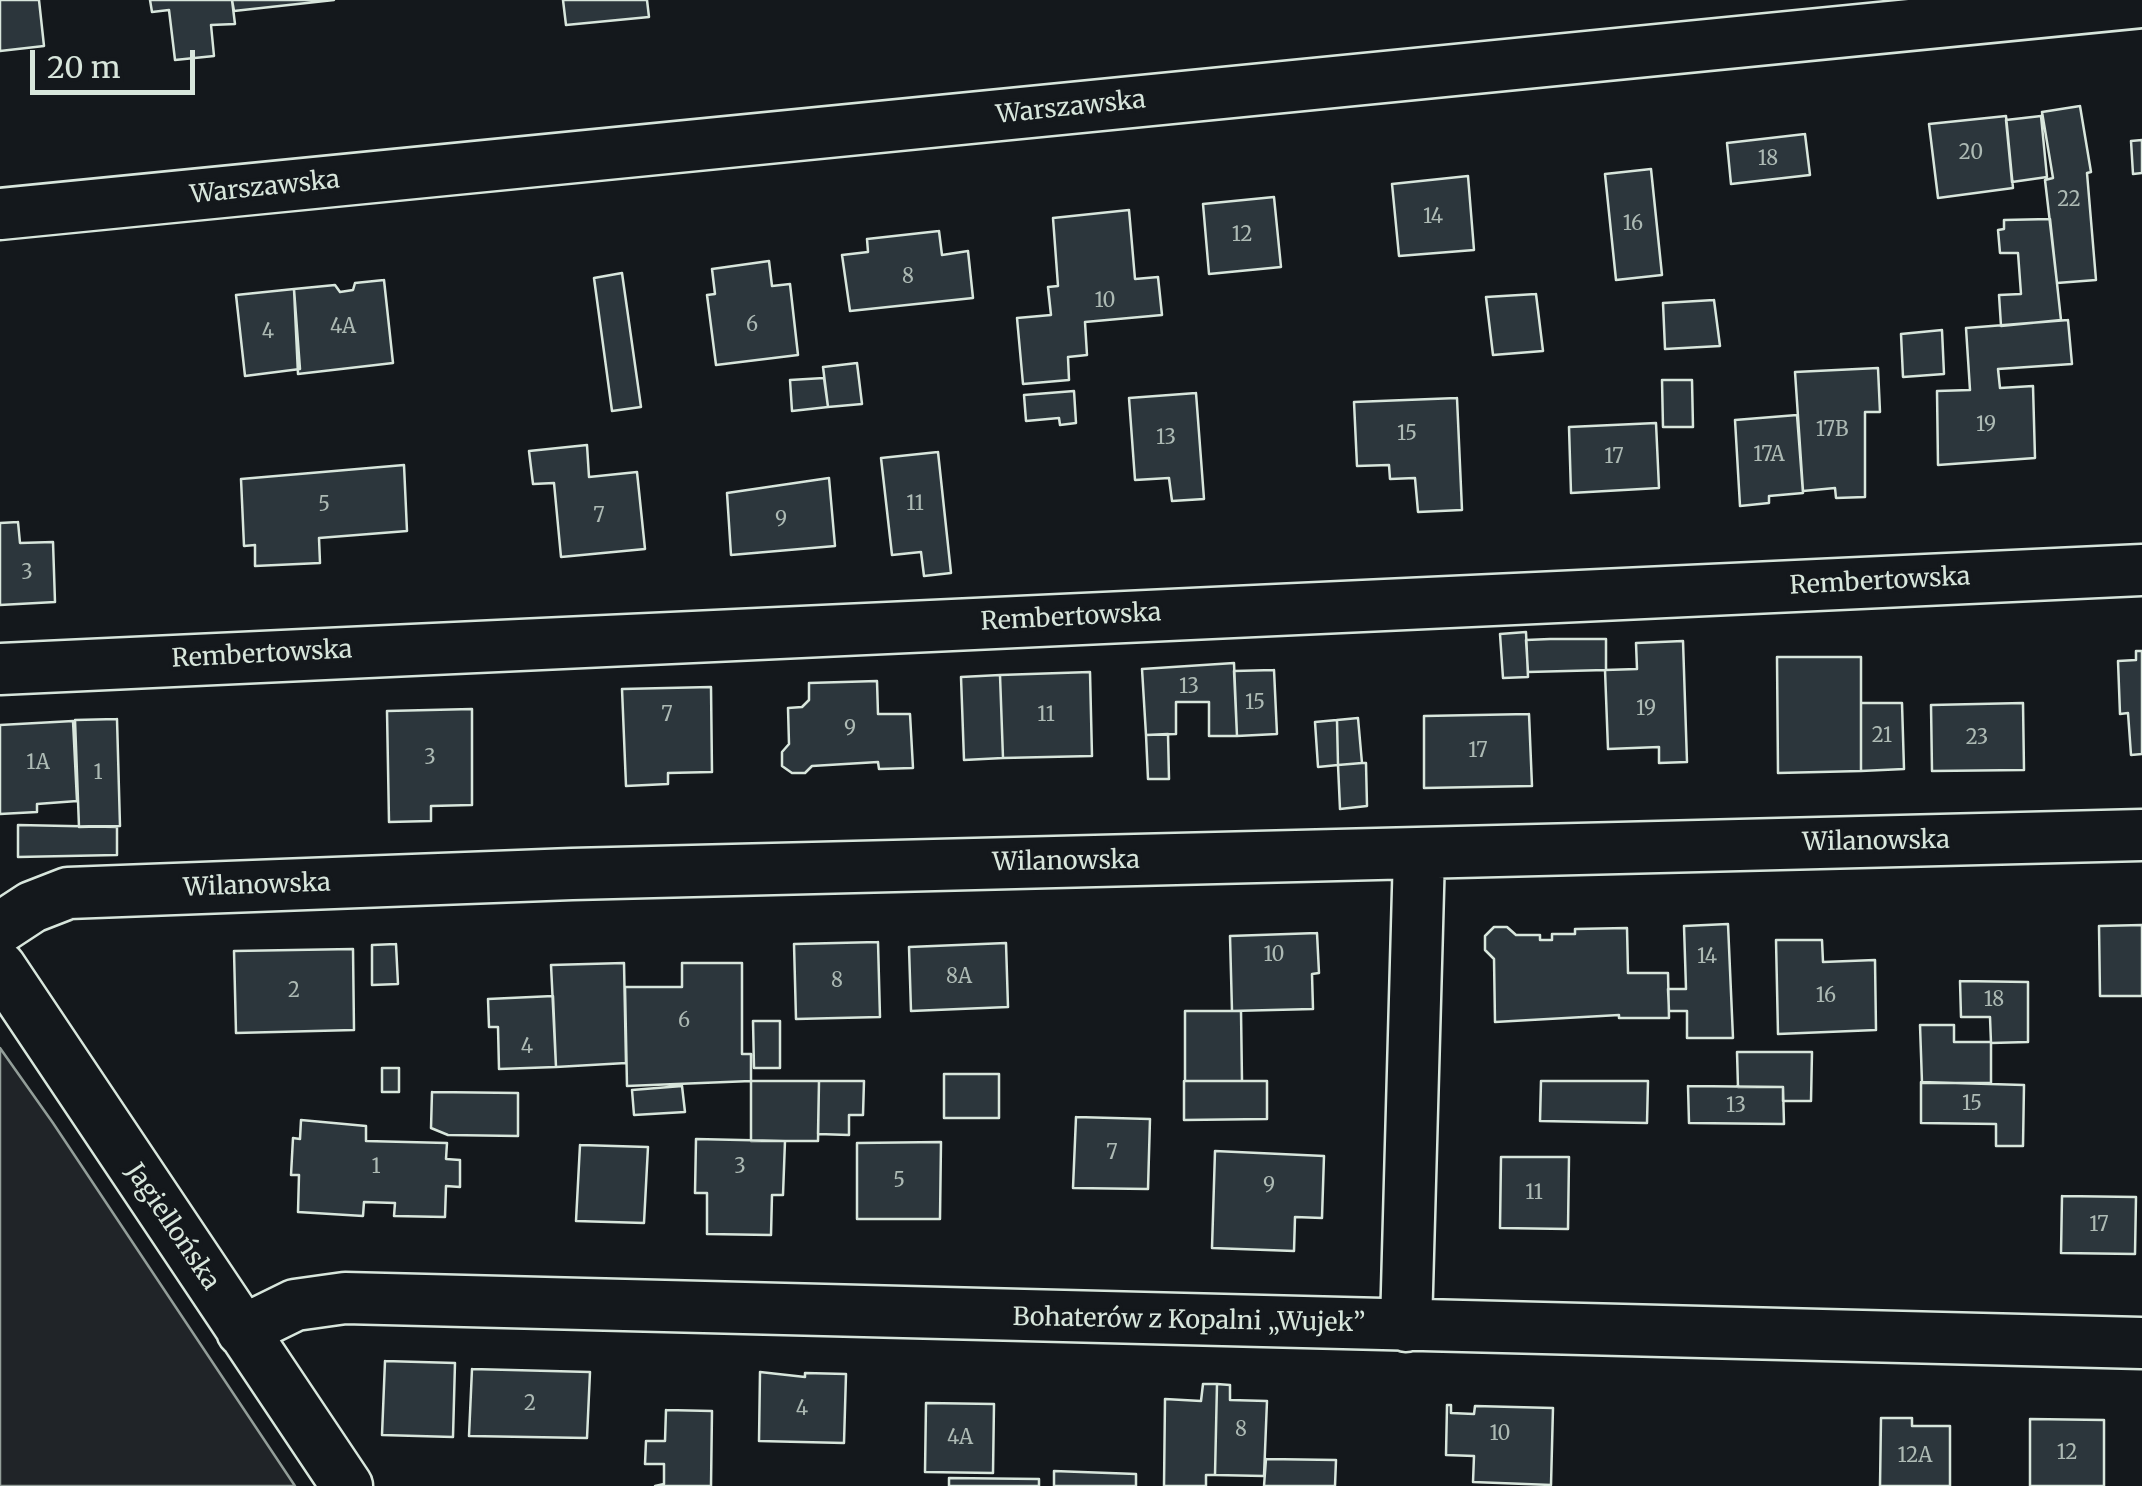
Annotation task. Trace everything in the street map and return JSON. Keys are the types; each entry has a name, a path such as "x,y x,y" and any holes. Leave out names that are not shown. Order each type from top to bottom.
{"street":[{"name":"Warszawska","path":"0,214 2142,2"},
{"name":"Rembertowska","path":"0,669 2142,570"},
{"name":"Wilanowska","path":"0,928 32,907 68,893 572,874 2142,835"},
{"path":"1406,1326 1420,854"},
{"name":"Jagiellońska","path":"0,967 348,1486"},
{"name":"Bohaterów z Kopalni „Wujek”","path":"242,1331 295,1305 345,1298 2142,1344"}],"shaded area":[{"path":"0,1048 53,1123 295,1486 0,1486"}],"building":[{"path":"0,0 39,0 44,46 0,51"},
{"path":"150,0 232,0 235,24 211,25 214,56 175,60 169,10 152,12"},
{"path":"232,0 334,0 234,11"},
{"path":"563,0 647,0 649,17 566,25"},
{"path":"2080,106 2091,172 2087,173 2096,280 2057,283 2045,180 2053,178 2042,112"},
{"path":"2006,116 2013,188 1938,198 1929,124"},
{"path":"2041,116 2047,177 2012,182 2006,120"},
{"path":"1805,134 1810,175 1731,184 1727,143"},
{"path":"2142,140 2142,173 2133,174 2131,141"},
{"path":"1651,169 1662,275 1616,280 1605,174"},
{"path":"1468,176 1474,250 1399,256 1392,184"},
{"path":"1274,197 1281,267 1209,274 1203,204"},
{"path":"1129,210 1135,279 1158,277 1162,315 1085,322 1087,355 1068,357 1069,380 1023,384 1017,318 1051,315 1048,287 1058,286 1053,218"},
{"path":"2050,219 2061,320 2001,326 1999,295 2021,294 2018,253 2000,253 1998,230 2004,229 2004,220"},
{"path":"939,231 942,255 968,251 973,298 850,311 842,255 868,252 867,239"},
{"path":"769,261 772,286 790,284 798,355 716,365 707,295 715,294 712,269"},
{"path":"622,273 641,407 612,411 594,278"},
{"path":"384,280 393,363 298,374 294,289 335,285 340,292 353,290 355,283"},
{"path":"294,289 300,369 245,376 236,295"},
{"path":"1536,294 1543,351 1493,355 1486,297"},
{"path":"1714,300 1720,346 1665,349 1663,303"},
{"path":"2068,320 2072,364 1998,369 2000,388 2033,386 2035,458 1938,465 1937,391 1970,390 1966,328"},
{"path":"1942,330 1944,374 1903,377 1901,334"},
{"path":"857,363 862,404 828,407 823,367"},
{"path":"1878,368 1880,412 1865,412 1865,497 1836,498 1835,488 1803,491 1795,372"},
{"path":"824,378 828,407 792,411 790,380"},
{"path":"1662,380 1692,380 1693,427 1663,427"},
{"path":"1074,391 1076,423 1060,425 1059,418 1026,421 1024,395"},
{"path":"1196,393 1204,499 1172,501 1169,478 1135,480 1129,398"},
{"path":"1457,398 1462,510 1418,512 1415,478 1390,479 1389,465 1357,466 1354,402"},
{"path":"1797,415 1803,493 1769,496 1769,503 1740,506 1735,420"},
{"path":"1656,423 1659,488 1571,493 1569,427"},
{"path":"587,445 589,477 637,472 645,549 561,557 554,483 533,484 529,451"},
{"path":"938,452 951,573 924,576 921,552 892,555 881,458"},
{"path":"404,465 407,531 319,538 320,563 255,566 255,545 244,546 241,479"},
{"path":"829,478 835,546 731,555 727,493"},
{"path":"18,522 20,543 53,542 55,602 0,605 0,523"},
{"path":"1526,632 1528,677 1503,678 1500,634"},
{"path":"1606,639 1606,670 1528,672 1526,640"},
{"path":"1683,641 1687,762 1659,763 1659,747 1608,749 1605,670 1637,669 1636,643"},
{"path":"2136,651 2142,651 2142,754 2131,755 2128,713 2120,714 2118,661 2136,660"},
{"path":"1777,657 1861,657 1861,771 1778,773"},
{"path":"1234,663 1237,736 1209,736 1209,702 1176,702 1176,734 1146,735 1142,669"},
{"path":"1274,670 1277,734 1237,736 1234,671"},
{"path":"1090,672 1092,756 1003,758 1000,675"},
{"path":"1000,675 1003,758 964,760 961,677"},
{"path":"877,681 878,714 910,714 913,768 879,769 878,762 812,766 805,773 792,773 782,766 782,752 789,744 788,708 802,707 809,700 809,683"},
{"path":"711,687 712,772 668,773 668,784 626,786 622,689"},
{"path":"1861,703 1902,703 1904,769 1861,771"},
{"path":"2023,703 2024,770 1932,771 1931,705"},
{"path":"472,709 472,805 431,806 431,821 389,822 387,711"},
{"path":"1529,714 1532,786 1424,788 1424,716"},
{"path":"1358,718 1362,763 1338,765 1337,720"},
{"path":"117,719 120,826 79,827 75,720"},
{"path":"1337,720 1338,765 1318,767 1315,722"},
{"path":"73,721 77,801 37,804 37,812 0,814 0,725"},
{"path":"1168,734 1169,779 1148,779 1146,735"},
{"path":"1366,763 1367,806 1340,809 1338,765"},
{"path":"18,825 117,827 117,855 18,857"},
{"path":"1728,924 1733,1038 1687,1038 1687,1011 1669,1011 1668,989 1686,989 1684,926"},
{"path":"2142,925 2142,996 2100,996 2099,926"},
{"path":"1494,927 1507,927 1516,935 1540,935 1540,940 1552,940 1552,934 1575,934 1575,929 1627,928 1628,973 1668,973 1669,1018 1619,1015 1495,1022 1494,959 1485,950 1485,936"},
{"path":"1317,933 1319,973 1312,974 1313,1009 1232,1011 1230,936"},
{"path":"1776,940 1822,940 1823,962 1875,960 1876,1030 1778,1034"},
{"path":"878,942 880,1017 796,1019 794,944"},
{"path":"1006,943 1008,1007 911,1011 909,947"},
{"path":"396,944 398,984 372,985 372,945"},
{"path":"353,949 354,1030 236,1033 234,951"},
{"path":"624,963 626,1063 556,1067 551,965"},
{"path":"682,963 742,963 742,1054 751,1054 751,1081 627,1086 625,987 682,987"},
{"path":"1960,981 2028,982 2028,1042 1991,1043 1990,1017 1961,1017"},
{"path":"553,996 556,1067 499,1069 498,1027 489,1027 488,999"},
{"path":"1185,1011 1241,1011 1242,1081 1185,1081"},
{"path":"753,1021 780,1021 780,1068 754,1068"},
{"path":"1920,1025 1954,1025 1954,1042 1991,1042 1991,1083 1922,1083"},
{"path":"1737,1052 1812,1052 1811,1101 1783,1101 1783,1087 1738,1087"},
{"path":"382,1068 399,1068 399,1092 382,1092"},
{"path":"944,1074 999,1074 999,1118 944,1118"},
{"path":"751,1081 819,1081 818,1141 751,1141"},
{"path":"819,1081 864,1081 863,1115 849,1115 849,1135 818,1134"},
{"path":"1184,1081 1267,1081 1267,1119 1184,1120"},
{"path":"1541,1081 1648,1081 1647,1123 1540,1121"},
{"path":"1921,1082 2024,1085 2023,1146 1996,1146 1996,1124 1921,1123"},
{"path":"682,1086 685,1112 634,1115 632,1090"},
{"path":"1688,1086 1783,1087 1784,1124 1689,1123"},
{"path":"432,1092 518,1093 518,1136 448,1135 431,1128"},
{"path":"1076,1117 1150,1119 1148,1189 1073,1188"},
{"path":"301,1120 366,1126 366,1141 447,1143 446,1159 460,1160 460,1187 446,1186 445,1217 394,1216 395,1203 364,1202 363,1216 298,1212 299,1175 291,1175 293,1138 300,1139"},
{"path":"696,1139 785,1141 783,1195 772,1195 771,1235 707,1234 707,1193 695,1193"},
{"path":"941,1142 940,1219 857,1219 857,1143"},
{"path":"580,1145 648,1147 644,1223 576,1221"},
{"path":"1215,1151 1324,1156 1322,1218 1295,1217 1294,1251 1212,1248"},
{"path":"1501,1157 1569,1157 1568,1229 1500,1228"},
{"path":"2062,1196 2136,1197 2135,1254 2061,1253"},
{"path":"385,1361 455,1363 453,1437 382,1435"},
{"path":"472,1369 590,1372 587,1438 469,1436"},
{"path":"760,1372 805,1377 805,1373 846,1374 844,1443 759,1441"},
{"path":"1203,1384 1217,1384 1215,1475 1206,1475 1206,1486 1164,1486 1165,1399 1201,1401"},
{"path":"1217,1384 1230,1385 1230,1400 1267,1401 1264,1476 1215,1475"},
{"path":"926,1403 994,1404 993,1473 925,1472"},
{"path":"1447,1405 1451,1405 1451,1413 1474,1414 1475,1406 1553,1408 1551,1485 1473,1482 1474,1456 1446,1455"},
{"path":"666,1410 712,1411 711,1486 655,1486 664,1484 664,1464 645,1464 646,1441 665,1441"},
{"path":"1881,1418 1912,1418 1912,1426 1950,1426 1950,1486 1880,1486"},
{"path":"2030,1419 2104,1420 2104,1486 2030,1486"},
{"path":"1266,1459 1336,1460 1335,1486 1264,1486"},
{"path":"1054,1471 1136,1474 1136,1486 1054,1486"},
{"path":"949,1478 1039,1479 1039,1486 949,1486"}]}
